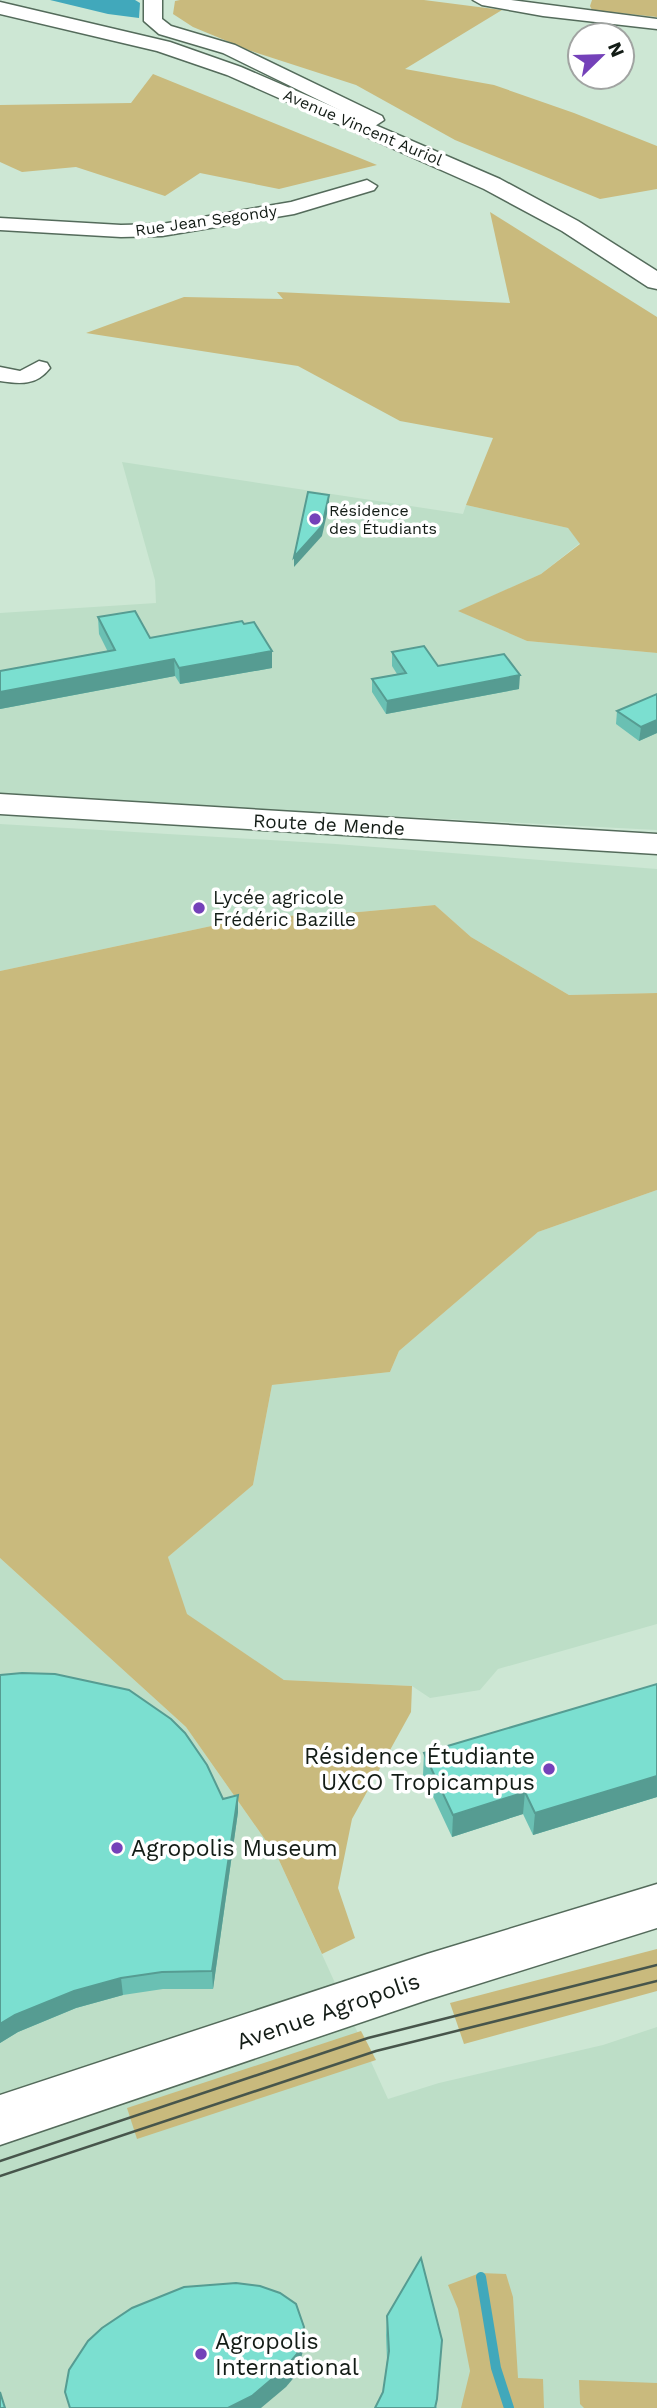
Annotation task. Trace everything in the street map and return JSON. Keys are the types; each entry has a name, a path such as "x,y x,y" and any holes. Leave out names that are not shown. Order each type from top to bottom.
{"main road":[{"name":"Avenue Vincent Auriol","path":"0,1 89,19 223,55 375,120 532,193 657,267"},
{"name":"Avenue Vincent Auriol","path":"0,10 49,18 163,46 234,71 520,198 570,226 657,282"},
{"name":"Route de Mende","path":"0,804 657,844"},
{"name":"Avenue Agropolis","path":"0,2120 388,1990 657,1906"}],"street":[{"name":"Avenue Vincent Auriol","path":"153,0 153,22 165,30 229,49 375,120"},
{"path":"482,0 544,11 657,24"},
{"name":"Rue Jean Segondy","path":"0,224 121,231 162,230 294,208 368,186"},
{"path":"0,374 24,378 39,368"}],"shaded area":[{"path":"424,0 502,10 405,69 494,85 657,146 657,189 600,199 455,140 356,85 251,51 193,27 173,14 175,1"},
{"path":"592,0 657,0 657,17 592,10"},
{"path":"153,74 377,165 279,189 200,173 165,196 76,167 22,172 0,162 0,105 131,103"},
{"path":"490,212 657,317 657,653 527,641 458,611 541,574 580,544 568,528 466,505 493,438 400,421 298,366 86,333 184,297 283,299 277,292 510,303"},
{"path":"122,462 463,514 466,505 568,528 580,543 541,574 459,611 527,641 657,653 657,830 0,793 0,613 156,603 155,580"},
{"name":"Lycée agricole Frédéric Bazille","path":"0,824 336,844 657,869 657,993 569,995 471,937 435,905 249,918 0,971"},
{"path":"435,905 471,937 569,995 657,993 657,1190 538,1232 399,1351 390,1372 272,1385 253,1485 168,1557 187,1614 284,1680 412,1686 411,1712 352,1819 338,1888 355,1938 322,1954 278,1858 186,1727 0,1558 0,971 249,918"},
{"path":"657,1190 657,1624 498,1669 480,1690 430,1698 412,1686 284,1680 186,1614 168,1557 253,1485 272,1385 390,1372 399,1351 538,1232"},
{"path":"0,1558 186,1727 278,1858 388,2099 439,2083 603,2045 657,2027 657,2408 0,2408"},
{"path":"657,1949 657,1991 464,2044 450,2003"},
{"path":"361,2031 376,2060 137,2139 127,2108"},
{"path":"480,2273 506,2274 513,2297 518,2378 543,2379 544,2408 461,2408 470,2371 458,2309 448,2285"},
{"path":"579,2380 657,2383 657,2408 584,2408 580,2404"}],"water":[{"path":"50,0 135,0 140,3 139,18 108,14"}],"building":[{"name":"Résidence des Étudiants","path":"308,492 329,495 322,526 294,557"},
{"path":"135,611 150,638 242,621 244,624 254,622 272,651 179,668 174,659 0,692 0,671 115,650 98,617"},
{"path":"424,646 438,666 504,654 520,675 387,701 372,679 406,673 392,652"},
{"path":"657,694 657,720 641,727 617,711"},
{"name":"Agropolis Museum","path":"55,1674 129,1690 171,1719 185,1733 207,1765 223,1799 238,1795 212,1971 162,1972 121,1978 74,1991 15,2015 0,2024 0,1675"},
{"name":"Résidence Étudiante UXCO Tropicampus","path":"657,1684 657,1776 535,1813 525,1792 453,1815 424,1753"},
{"path":"421,2258 442,2340 435,2408 375,2408 383,2392 389,2351 387,2316"},
{"name":"Agropolis International","path":"236,2283 260,2286 280,2293 296,2304 304,2327 297,2354 252,2396 228,2408 70,2408 65,2392 69,2370 88,2341 102,2328 132,2308 184,2287"},
{"path":"0,2392 5,2408 0,2408"}],"waterway":[{"path":"481,2277 496,2368 509,2408"}],"tram line":[{"path":"0,2161 368,2038 657,1965"},
{"path":"0,2176 376,2051 657,1981"}],"place":[{"name":"Résidence des Étudiants","path":"315,519"},
{"name":"Lycée agricole Frédéric Bazille","path":"199,908"},
{"name":"Résidence Étudiante UXCO Tropicampus","path":"549,1769"},
{"name":"Agropolis Museum","path":"117,1848"},
{"name":"Agropolis International","path":"201,2354"}]}
